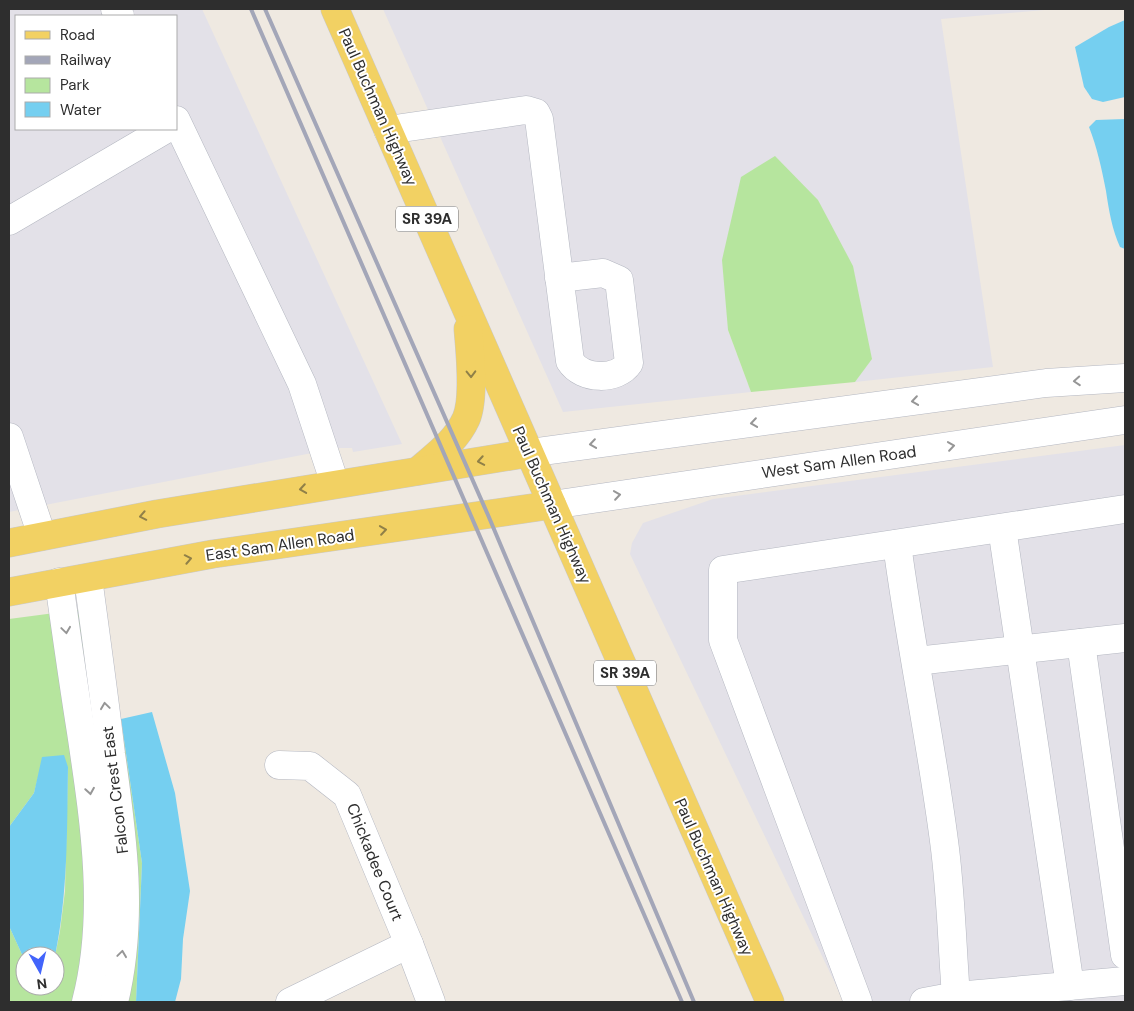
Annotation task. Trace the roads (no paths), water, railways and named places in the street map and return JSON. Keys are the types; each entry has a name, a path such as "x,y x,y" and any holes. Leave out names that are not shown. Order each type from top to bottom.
{"main road":[{"name":"Paul Buchman Highway","path":"334,9 770,1002"},
{"path":"418,471 454,438 467,418 471,377 466,308"},
{"path":"9,543 157,514 529,453"},
{"name":"East Sam Allen Road","path":"9,592 213,554 552,505"}],"street":[{"path":"388,130 526,110 536,113 539,119 560,278"},
{"path":"9,221 164,130"},
{"path":"177,130 302,384 335,484"},
{"path":"529,453 1046,384 1125,378"},
{"name":"West Sam Allen Road","path":"552,505 1125,420"},
{"path":"9,437 42,536"},
{"path":"858,1002 723,640 720,560 897,544 1125,509"},
{"path":"1002,528 1070,986"},
{"path":"897,544 944,842 956,996"},
{"name":"Falcon Crest East","path":"88,578 123,839 126,906 125,937 114,1002"},
{"name":"Falcon Crest East","path":"59,582 91,801 97,865 97,943 86,1002"},
{"path":"916,661 1125,638"},
{"path":"1081,643 1125,955"},
{"name":"Chickadee Court","path":"279,765 310,766 347,795 431,1002"},
{"path":"97,865 124,866"},
{"path":"290,1002 409,944"},
{"path":"924,1002 956,996 1125,981"}],"water":[{"path":"1125,20 1125,97 1103,102 1092,99 1084,87 1075,47"},
{"path":"1125,119 1125,249 1120,247 1115,233 1099,159 1089,127 1096,120"},
{"path":"152,712 175,793 190,891 183,939 181,979 175,1002 136,1002 142,863 121,719"},
{"path":"64,755 68,767 65,886 57,946 18,946 9,926 9,827 34,793 42,757"}],"railway":[{"path":"251,9 682,1002"},
{"path":"265,9 488,515 694,1002"}]}
